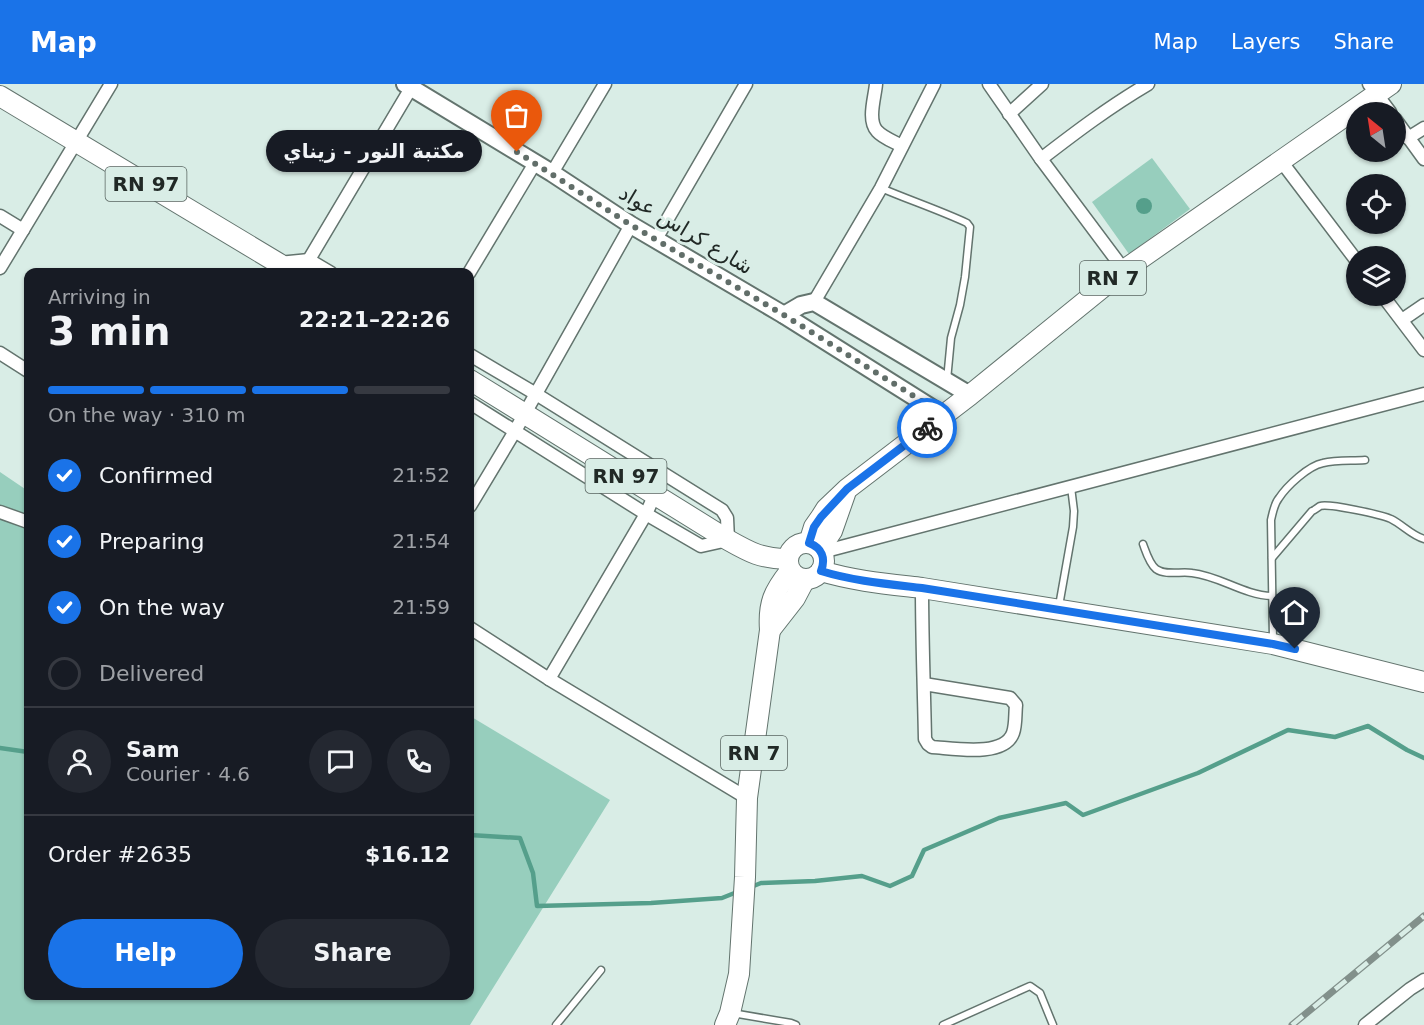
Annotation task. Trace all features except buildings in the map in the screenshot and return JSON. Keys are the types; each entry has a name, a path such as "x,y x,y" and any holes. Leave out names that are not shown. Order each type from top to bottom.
{"main road":[{"name":"RN 7","path":"727,1019 739,974 747,798 773,595 808,561 832,531 847,489 970,395 1124,270 1281,161 1379,88"},
{"name":"RN 97","path":"0,96 281,268"},
{"name":"RN 97","path":"474,383 520,423 655,494 754,554 808,561"},
{"path":"808,561 842,577 1273,644 1424,682"}],"street":[{"path":"0,268 111,84"},
{"path":"552,173 605,84"},
{"path":"656,239 746,84"},
{"path":"876,84 872,119 875,128 879,133 902,146"},
{"path":"814,302 881,188 934,84"},
{"path":"988,84 1124,270"},
{"path":"1009,114 1042,84"},
{"path":"1041,159 1087,122 1148,84"},
{"path":"304,268 408,86"},
{"name":"شارع كراس عواد","path":"408,86 552,173 631,225 784,315 944,415"},
{"path":"1379,88 1385,102"},
{"path":"1408,138 1424,128"},
{"path":"1406,135 1424,159"},
{"path":"1281,161 1346,247"},
{"path":"473,268 535,163"},
{"path":"0,216 23,230"},
{"path":"474,499 520,423 631,225"},
{"path":"289,268 309,260"},
{"path":"309,260 323,268"},
{"path":"784,315 801,305 814,302 970,395"},
{"path":"1402,320 1424,305"},
{"path":"1391,306 1424,350"},
{"path":"0,353 24,368"},
{"path":"474,357 722,510 727,518 728,540 701,546 646,514 520,423 474,405"},
{"path":"808,561 1071,487 1424,394"},
{"path":"549,679 646,514 655,494"},
{"path":"0,512 24,521"},
{"path":"922,588 925,739 932,747 982,750 991,749 1010,740 1014,732 1016,705 1010,698 924,684"},
{"path":"474,631 549,679 747,798"},
{"path":"1365,1025 1378,1021 1410,989 1424,980"}],"lane":[{"path":"881,188 942,211 967,223 970,227 965,277 951,338 946,381"},
{"path":"1273,644 1271,520 1279,498 1305,472 1316,465 1324,462 1365,460"},
{"path":"1058,610 1073,527 1071,487"},
{"path":"1271,558 1312,511 1320,506 1330,506 1391,519 1424,539"},
{"path":"1143,544 1151,564 1163,572 1193,573 1253,594 1272,596"},
{"path":"556,1025 601,970"},
{"path":"943,1025 1030,986 1040,993 1053,1025"},
{"path":"727,1019 796,1025"}],"shaded area":[{"path":"1152,158 1190,209 1129,254 1092,202"},
{"path":"1144,198 1150,200 1152,206 1150,212 1144,214 1138,212 1136,206 1138,200"},
{"path":"0,472 24,488 24,1000 474,1000 474,718 610,800 470,1025 0,1025"}],"waterway":[{"path":"751,887 761,883 862,876 890,886 912,876 924,850 999,818 1066,803 1083,815 1198,773 1288,730 1335,737 1368,726 1424,758"},
{"path":"0,748 24,751"},
{"path":"474,835 520,838 533,873 537,906 651,903 722,898 737,892"}],"railway":[{"path":"1292,1025 1424,916"}],"way so far":[{"path":"517,152 631,225 784,315 944,415 927,428"}],"place":[{"name":"مكتبة النور - زيناي","path":"517,152"}],"route":[{"path":"927,428 847,489 826,509 814,527 809,543 817,546 822,552 824,562 821,571 842,577 1295,649"}]}
